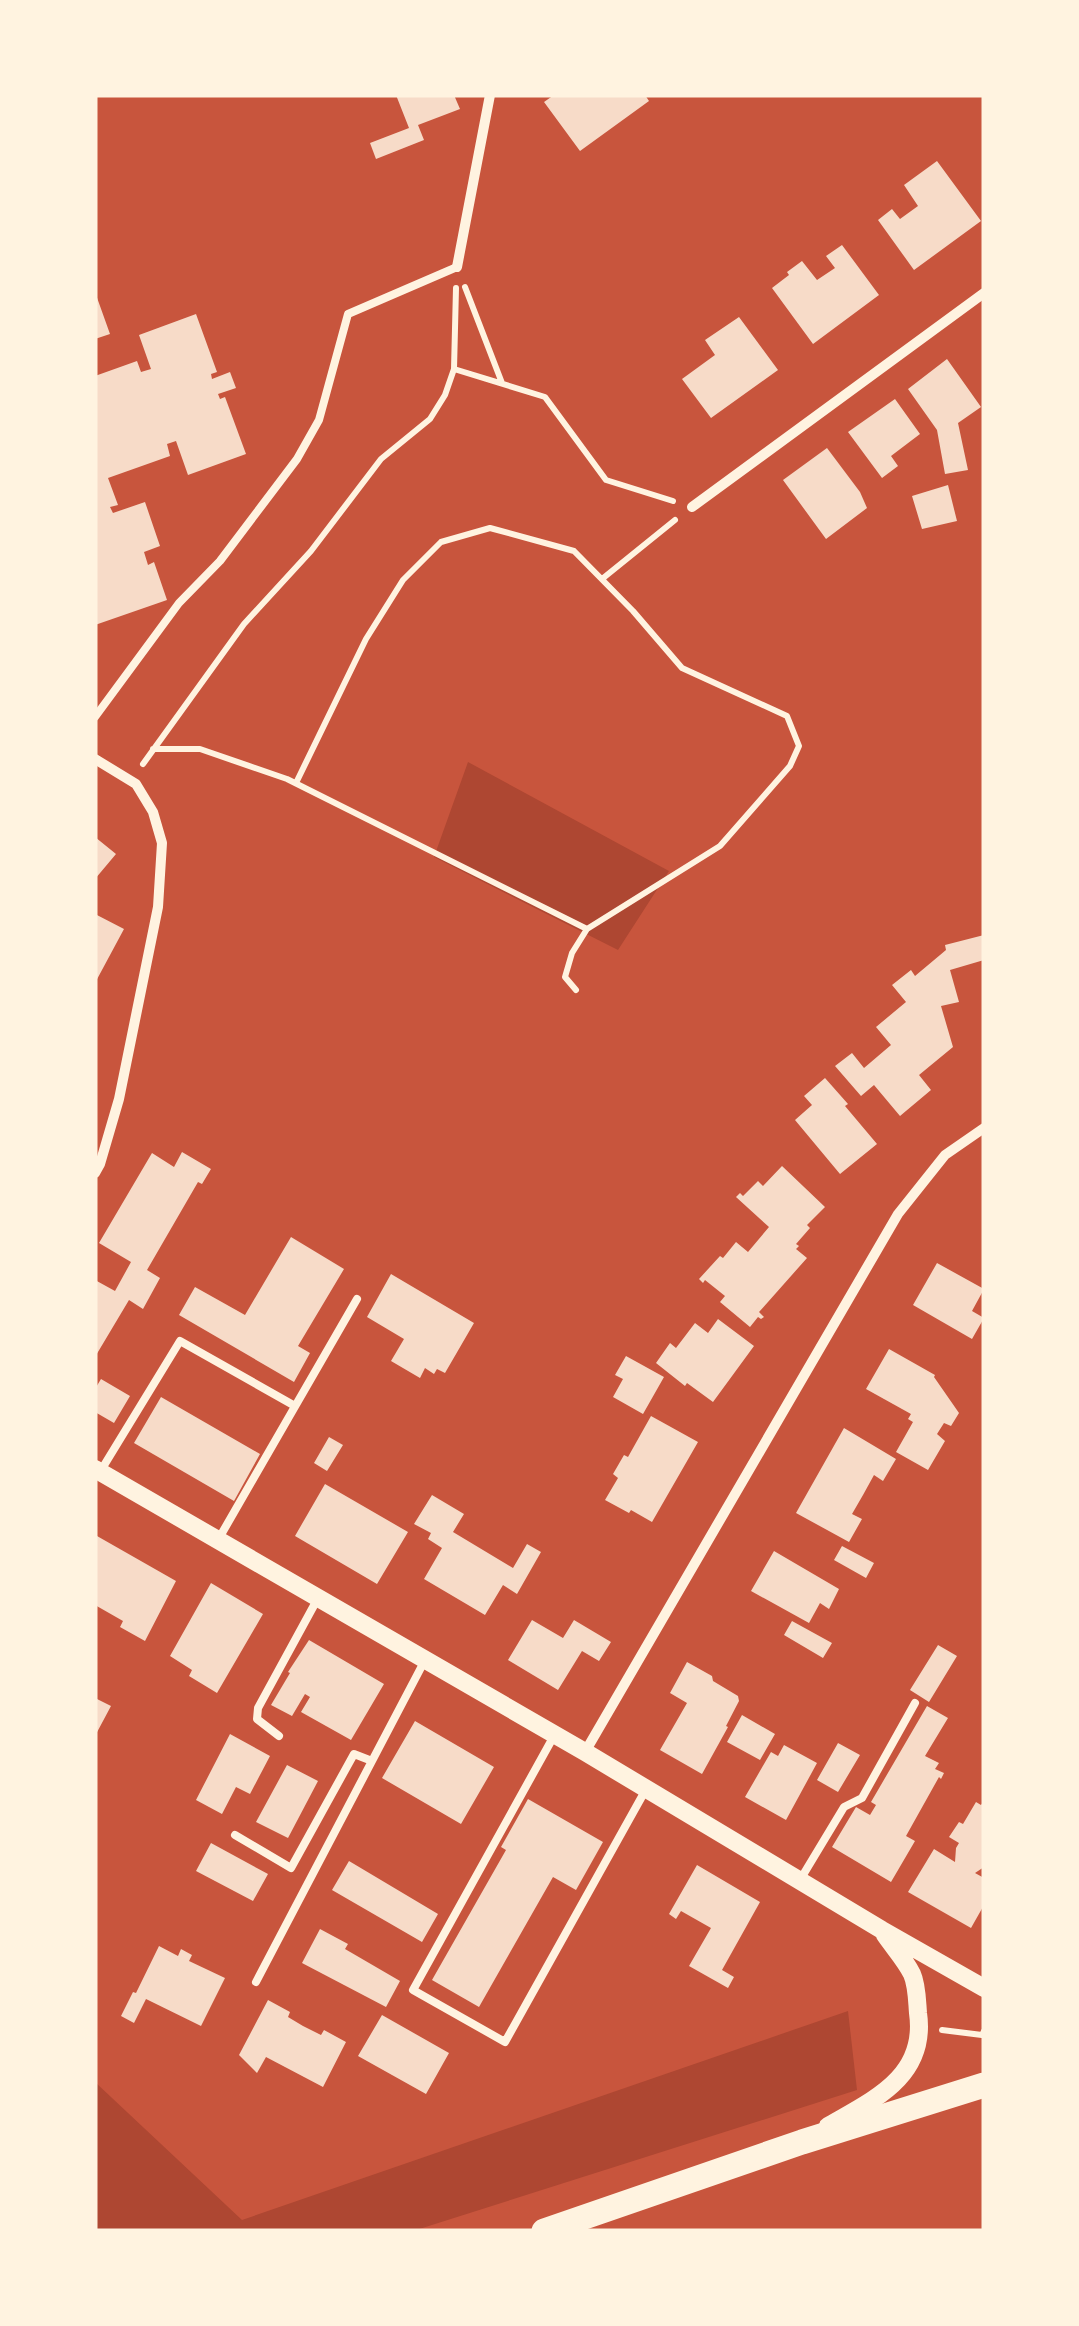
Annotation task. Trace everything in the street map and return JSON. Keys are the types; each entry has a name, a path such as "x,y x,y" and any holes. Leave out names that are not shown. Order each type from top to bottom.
{"main road":[{"path":"544,2231 802,2142 984,2085"}],"street":[{"path":"457,266 490,95"},
{"path":"692,507 984,292"},
{"path":"95,759 136,784 153,812 162,843 158,907 119,1100 95,1172"},
{"path":"585,1752 898,1214 944,1155 984,1128"},
{"path":"98,1471 984,1988"},
{"path":"802,2142 880,2096 907,2070 917,2049 920,2028 914,1977 882,1930"}],"lane":[{"path":"95,717 179,602 220,561 297,458 320,420 348,314 457,266"},
{"path":"218,1540 356,1300"},
{"path":"98,1471 180,1341 295,1406"},
{"path":"279,1736 257,1719 258,1708 318,1598"},
{"path":"256,1982 425,1660"},
{"path":"800,1880 844,1807 862,1798 915,1703"},
{"path":"554,1734 413,1990 504,2042 647,1788"},
{"path":"235,1836 291,1868 354,1754 372,1762"}],"path":[{"path":"136,784 144,758 244,624 311,551 381,460 430,420 445,395 454,368 457,266"},
{"path":"457,266 502,384"},
{"path":"454,368 545,397 606,480 692,507"},
{"path":"602,578 692,507"},
{"path":"296,783 366,639 403,580 441,542 490,528 574,550 682,668 787,716 798,746 790,766 720,846 587,929 572,953 565,977 576,990"},
{"path":"152,750 200,749 296,783 587,929"},
{"path":"939,2029 983,2036"}],"shaded area":[{"path":"468,762 669,871 618,950 434,857"},
{"path":"848,2011 857,2090 413,2231 95,2231 95,2082 242,2220"}],"building":[{"path":"396,95 454,95 460,109 418,125 424,140 376,159 370,143 409,128"},
{"path":"554,95 645,95 649,101 580,151 544,102"},
{"path":"937,161 981,221 914,270 878,220 892,209 900,219 918,206 904,185"},
{"path":"842,245 879,295 813,344 772,288 802,261 817,280 835,268 826,256"},
{"path":"95,292 110,334 95,339"},
{"path":"196,314 217,372 211,374 212,379 230,372 236,388 218,394 220,399 225,397 246,454 188,475 176,441 167,444 170,456 108,478 118,505 110,507 113,513 145,502 160,546 144,552 148,565 154,562 167,600 95,625 95,376 137,361 141,372 151,369 139,335"},
{"path":"739,317 778,370 711,418 682,379 715,355 705,340"},
{"path":"947,359 981,407 958,423 968,470 945,474 937,430 908,389"},
{"path":"895,399 920,434 891,456 898,466 882,478 848,432"},
{"path":"827,448 860,492 867,508 826,539 783,480"},
{"path":"948,485 957,521 922,529 912,496"},
{"path":"95,837 116,854 95,879"},
{"path":"95,914 124,929 95,983"},
{"path":"984,935 984,960 950,970 959,1002 941,1006 953,1047 919,1075 931,1090 900,1116 874,1085 861,1096 835,1066 852,1053 864,1068 891,1045 876,1027 906,1002 892,985 911,970 915,976 946,950 945,945"},
{"path":"825,1078 877,1144 840,1174 795,1120 812,1105 804,1096"},
{"path":"182,1152 211,1169 202,1184 198,1182 147,1270 160,1278 143,1309 129,1300 95,1357 95,1280 115,1291 131,1262 99,1243 152,1153 174,1167"},
{"path":"782,1166 825,1207 807,1225 810,1228 796,1244 796,1249 807,1258 759,1312 764,1317 758,1317 750,1327 720,1302 725,1296 699,1279 736,1242 748,1252 769,1227 736,1197 740,1193 743,1196 758,1181 763,1186"},
{"path":"291,1237 344,1269 298,1346 310,1353 294,1382 179,1315 195,1287 245,1315"},
{"path":"937,1263 984,1289 972,1311 984,1318 972,1339 913,1305"},
{"path":"391,1274 474,1323 445,1373 437,1369 434,1374 425,1368 420,1378 391,1361 404,1339 367,1317"},
{"path":"718,1319 754,1346 713,1402 656,1363 670,1343 676,1348 695,1323 708,1333"},
{"path":"889,1349 935,1375 959,1413 951,1426 944,1423 937,1434 945,1441 928,1470 896,1452 913,1422 908,1419 911,1414 866,1389"},
{"path":"626,1356 664,1377 643,1414 613,1397 623,1379 615,1375"},
{"path":"101,1379 130,1396 114,1423 95,1412 95,1389"},
{"path":"161,1397 260,1454 234,1501 134,1443"},
{"path":"651,1416 698,1442 652,1522 605,1500 618,1478 613,1474 624,1455 628,1457"},
{"path":"844,1428 896,1459 883,1481 874,1475 852,1514 862,1519 849,1542 796,1513"},
{"path":"329,1437 343,1445 327,1471 314,1463"},
{"path":"325,1484 408,1532 377,1584 295,1536"},
{"path":"432,1495 464,1514 453,1532 513,1568 527,1544 541,1552 517,1594 503,1585 485,1615 424,1579 442,1548 428,1539 431,1533 414,1524"},
{"path":"97,1536 176,1581 145,1641 120,1627 123,1621 95,1605"},
{"path":"842,1546 874,1563 866,1578 834,1560"},
{"path":"774,1551 839,1589 829,1609 820,1603 809,1623 751,1591"},
{"path":"211,1583 263,1614 217,1693 189,1676 192,1670 170,1656"},
{"path":"532,1620 563,1638 574,1620 611,1642 599,1661 582,1651 558,1690 508,1660"},
{"path":"792,1621 832,1643 823,1658 784,1635"},
{"path":"309,1640 384,1684 351,1740 301,1712 310,1697 305,1694 292,1716 271,1705"},
{"path":"938,1645 957,1656 929,1702 910,1690"},
{"path":"687,1662 712,1676 739,1701 702,1774 660,1750 687,1703 670,1693"},
{"path":"95,1698 111,1706 95,1736"},
{"path":"927,1706 948,1718 925,1756 939,1763 935,1769 944,1773 906,1836 915,1841 891,1882 832,1847 856,1807 870,1815 876,1805 871,1802"},
{"path":"742,1715 775,1734 760,1760 727,1742"},
{"path":"415,1721 494,1767 461,1824 382,1778"},
{"path":"230,1734 270,1756 250,1794 236,1787 222,1814 196,1800"},
{"path":"838,1743 860,1755 838,1792 817,1780"},
{"path":"784,1745 817,1763 786,1820 745,1797 771,1752 778,1756"},
{"path":"287,1765 318,1781 288,1838 256,1822"},
{"path":"528,1799 603,1842 576,1890 553,1877 479,2007 432,1980 506,1850 501,1847"},
{"path":"984,1801 984,1867 975,1873 984,1878 984,1905 971,1928 908,1892 934,1849 955,1862 959,1843 949,1837 959,1822 963,1824 976,1802 981,1805"},
{"path":"211,1843 268,1874 253,1901 196,1871"},
{"path":"349,1861 438,1914 422,1942 332,1890"},
{"path":"697,1865 760,1902 722,1970 734,1977 728,1988 689,1966 711,1928 681,1911 676,1919 669,1914"},
{"path":"320,1929 348,1944 345,1949 400,1981 386,2007 302,1963"},
{"path":"159,1946 178,1956 181,1949 192,1955 189,1961 225,1978 201,2026 146,1999 134,2023 121,2016"},
{"path":"268,2000 290,2012 288,2017 303,2026 321,2035 324,2030 346,2042 323,2087 266,2057 257,2073 239,2055"},
{"path":"382,2015 449,2053 426,2094 358,2056"}]}
